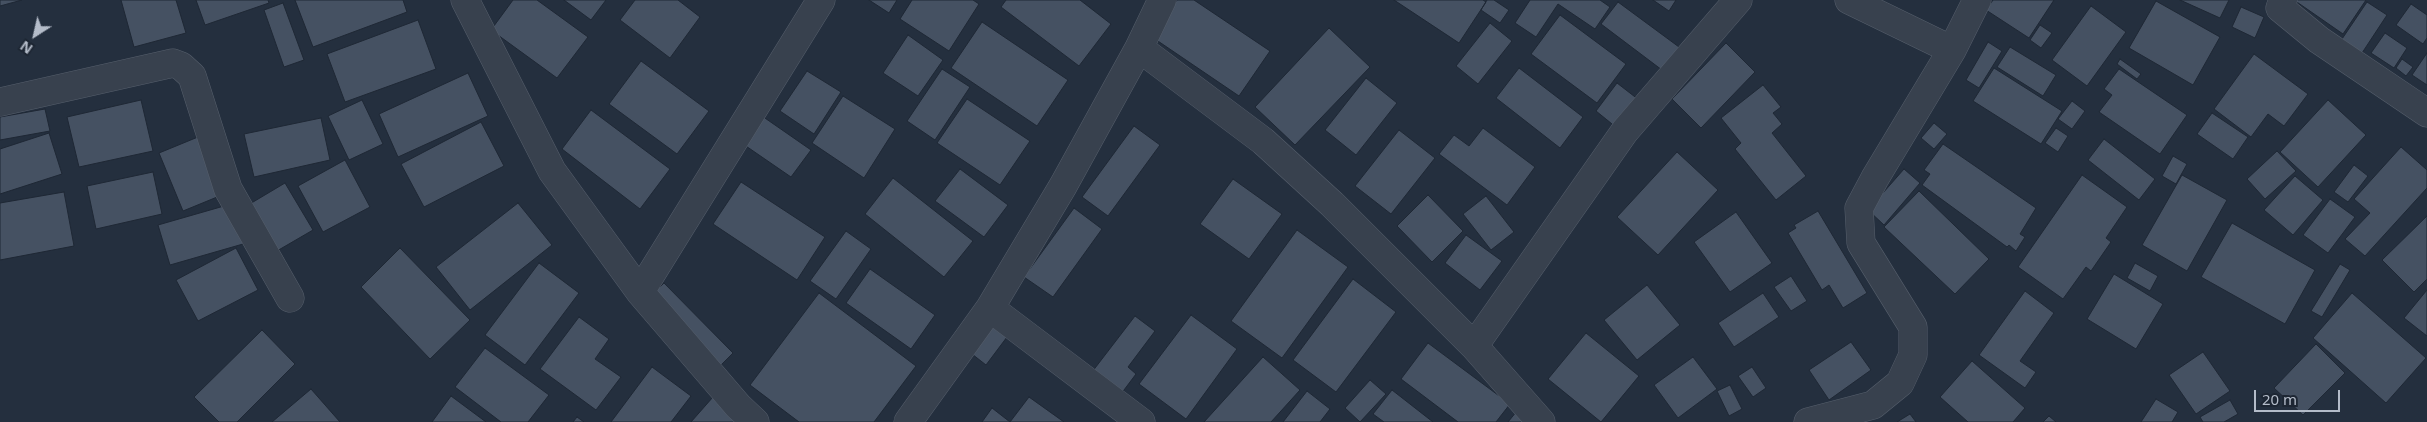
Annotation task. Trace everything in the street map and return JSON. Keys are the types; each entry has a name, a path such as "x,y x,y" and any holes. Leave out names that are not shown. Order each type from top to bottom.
{"street":[{"path":"465,0 552,171 640,292 738,406 755,422"},
{"path":"640,292 821,0"},
{"path":"908,422 990,308 1063,186 1139,48 1162,0"},
{"path":"1474,346 1625,131 1738,0"},
{"path":"1849,0 1952,50"},
{"path":"1808,422 1873,406 1900,383 1913,355 1914,328 1861,243 1859,208 1874,178 1952,50 1977,0"},
{"path":"2283,0 2280,8 2319,40 2427,114"},
{"path":"1139,48 1263,141 1332,204 1474,346 1542,422"},
{"path":"0,102 173,63 181,66 192,76 228,189 290,298"},
{"path":"990,308 1141,422"}],"building":[{"path":"0,0 22,0 0,6"},
{"path":"121,0 176,0 186,33 134,47"},
{"path":"196,0 268,0 269,3 205,25"},
{"path":"295,0 403,0 407,12 313,47"},
{"path":"513,0 537,0 588,37 557,78 491,30"},
{"path":"564,0 606,0 591,20"},
{"path":"635,0 678,0 700,17 670,58 620,20"},
{"path":"869,0 897,0 889,13"},
{"path":"912,0 973,0 979,4 949,51 900,19"},
{"path":"1006,0 1080,0 1111,24 1079,66 1001,7"},
{"path":"1177,0 1194,0 1270,51 1239,96 1152,37"},
{"path":"1394,0 1483,0 1486,2 1459,43"},
{"path":"1487,0 1494,0 1509,10 1500,23 1481,10"},
{"path":"1530,0 1600,0 1610,7 1595,29 1558,4 1536,37 1515,23"},
{"path":"1653,0 1676,0 1669,11"},
{"path":"1993,0 2054,0 2029,38 1986,10"},
{"path":"2180,0 2229,0 2220,18"},
{"path":"2294,0 2366,0 2343,34"},
{"path":"2156,1 2220,37 2193,85 2129,48"},
{"path":"1618,2 1679,47 1662,70 1601,24"},
{"path":"2367,2 2387,15 2362,53 2342,39"},
{"path":"283,3 304,60 284,67 264,10"},
{"path":"2411,4 2427,15 2427,38 2423,44 2396,25"},
{"path":"2091,6 2126,32 2087,86 2052,60"},
{"path":"2241,7 2264,17 2255,38 2232,27"},
{"path":"1560,15 1626,64 1597,103 1531,54"},
{"path":"418,20 436,69 345,102 327,54"},
{"path":"982,22 1068,80 1037,126 951,68"},
{"path":"1490,23 1512,41 1478,84 1456,66"},
{"path":"2040,25 2052,33 2041,48 2030,40"},
{"path":"1329,28 1370,67 1295,145 1255,107"},
{"path":"2385,33 2407,48 2394,68 2371,53"},
{"path":"908,35 943,60 918,96 883,73"},
{"path":"1988,42 2002,51 1979,88 1966,80"},
{"path":"1726,43 1755,72 1701,128 1672,99"},
{"path":"2010,47 2056,75 2043,96 1997,67"},
{"path":"2427,53 2427,85 2412,75"},
{"path":"2254,54 2308,94 2284,126 2268,114 2251,137 2214,109"},
{"path":"2120,59 2141,74 2137,79 2117,64"},
{"path":"2402,59 2413,67 2406,76 2396,68"},
{"path":"641,61 709,111 677,154 609,104"},
{"path":"1519,68 1583,117 1560,148 1496,98"},
{"path":"1994,68 2062,111 2041,144 1973,101"},
{"path":"942,69 970,87 935,140 907,121"},
{"path":"2119,69 2187,115 2160,154 2099,112 2112,95 2104,89"},
{"path":"807,71 841,92 814,134 780,111"},
{"path":"468,73 488,116 398,157 379,114"},
{"path":"1366,78 1397,103 1356,155 1325,130"},
{"path":"1617,83 1639,100 1617,128 1596,111"},
{"path":"1763,85 1781,107 1773,113 1782,124 1772,133 1806,176 1776,200 1735,149 1741,143 1721,118"},
{"path":"843,96 895,129 864,178 812,143"},
{"path":"967,99 1030,141 1000,185 937,143"},
{"path":"141,100 153,151 79,167 67,117"},
{"path":"362,100 383,144 349,160 328,116"},
{"path":"2328,100 2366,135 2318,187 2280,152"},
{"path":"2072,101 2085,111 2072,129 2058,119"},
{"path":"45,109 50,131 0,140 0,117"},
{"path":"591,110 670,169 640,209 562,149"},
{"path":"2212,113 2248,137 2233,159 2197,134"},
{"path":"762,116 811,150 791,177 743,144"},
{"path":"321,118 330,160 254,177 244,134"},
{"path":"481,122 504,166 424,207 401,164"},
{"path":"1934,123 1947,134 1934,149 1921,138"},
{"path":"1134,126 1160,145 1108,216 1082,197"},
{"path":"1483,128 1535,167 1507,205 1439,154 1454,135 1469,146"},
{"path":"2056,128 2068,136 2058,152 2045,143"},
{"path":"1399,130 1435,158 1391,214 1355,186"},
{"path":"49,133 62,174 0,194 0,149"},
{"path":"198,137 222,195 183,211 159,153"},
{"path":"2104,139 2155,179 2139,200 2088,160"},
{"path":"1943,144 2036,208 2020,234 2025,237 2016,251 2009,245 2007,247 1922,185 1930,174 1924,170"},
{"path":"2401,147 2427,170 2427,188 2365,256 2345,239 2370,213 2354,199"},
{"path":"2277,151 2296,171 2265,199 2247,179"},
{"path":"1677,152 1718,190 1658,255 1617,217"},
{"path":"2173,156 2187,164 2176,184 2162,176"},
{"path":"345,160 370,207 323,232 298,186"},
{"path":"2354,165 2368,176 2348,202 2334,192"},
{"path":"960,169 1008,205 984,237 935,201"},
{"path":"1904,169 1920,183 1884,225 1868,210"},
{"path":"153,172 162,214 96,229 87,186"},
{"path":"2082,175 2127,207 2106,238 2111,242 2091,271 2086,267 2063,299 2018,267"},
{"path":"2182,175 2227,200 2187,271 2142,245"},
{"path":"2295,176 2323,200 2293,235 2264,210"},
{"path":"893,178 973,241 944,277 865,214"},
{"path":"1233,179 1282,214 1249,259 1200,224"},
{"path":"741,182 825,237 797,280 713,224"},
{"path":"285,183 313,230 270,255 243,208"},
{"path":"1919,191 1989,259 1955,294 1884,227"},
{"path":"64,192 74,246 0,260 0,203"},
{"path":"1428,195 1463,231 1432,262 1397,226"},
{"path":"1486,196 1514,232 1491,250 1463,214"},
{"path":"2330,199 2355,217 2328,253 2303,235"},
{"path":"518,203 552,245 470,310 436,267"},
{"path":"231,204 243,244 170,265 158,225"},
{"path":"1074,208 1102,229 1053,297 1024,277"},
{"path":"1818,211 1867,293 1843,308 1829,285 1822,290 1788,233 1796,228 1794,225"},
{"path":"1736,212 1772,263 1730,292 1694,242"},
{"path":"2427,216 2427,279 2414,292 2382,260"},
{"path":"2232,223 2315,270 2285,324 2201,277"},
{"path":"1297,230 1348,267 1282,358 1231,321"},
{"path":"846,231 871,249 836,299 810,281"},
{"path":"1466,235 1502,261 1480,290 1445,263"},
{"path":"236,248 258,290 198,321 176,280"},
{"path":"400,248 470,320 430,359 361,287"},
{"path":"539,263 579,293 525,365 485,335"},
{"path":"2135,263 2158,276 2150,291 2127,278"},
{"path":"2340,264 2350,270 2322,317 2311,311"},
{"path":"870,269 935,315 911,349 846,303"},
{"path":"2114,274 2163,304 2136,349 2087,319"},
{"path":"1791,276 1807,301 1791,311 1774,287"},
{"path":"1353,279 1396,312 1336,392 1293,360"},
{"path":"664,283 733,353 721,365 652,295"},
{"path":"1647,285 1680,325 1637,360 1604,320"},
{"path":"2427,290 2427,336 2404,318"},
{"path":"2025,291 2054,313 2020,361 2036,372 2025,388 1979,355"},
{"path":"819,293 916,366 874,422 799,422 750,385"},
{"path":"1763,293 1779,317 1734,347 1718,323"},
{"path":"2352,293 2426,358 2386,403 2313,338"},
{"path":"1191,315 1237,349 1186,419 1139,384"},
{"path":"1135,316 1155,331 1128,367 1136,374 1121,394 1092,372"},
{"path":"579,317 609,339 595,359 621,377 596,410 540,369"},
{"path":"993,327 1007,337 986,365 972,354"},
{"path":"262,330 295,364 237,422 219,422 194,397"},
{"path":"1586,333 1639,376 1601,422 1548,379"},
{"path":"1851,342 1871,370 1829,400 1809,370"},
{"path":"1428,343 1510,404 1496,422 1458,422 1401,379"},
{"path":"2316,344 2345,373 2303,415 2274,388"},
{"path":"485,348 549,395 528,422 501,422 455,387"},
{"path":"2203,352 2230,391 2196,414 2169,375"},
{"path":"1263,357 1300,390 1271,422 1204,422"},
{"path":"1693,357 1717,389 1678,418 1654,385"},
{"path":"1972,361 2025,408 2013,422 1968,422 1940,397"},
{"path":"652,367 691,396 671,422 611,422"},
{"path":"1752,367 1766,388 1753,397 1738,376"},
{"path":"1370,380 1386,394 1360,422 1345,408"},
{"path":"1730,385 1742,409 1729,416 1717,391"},
{"path":"311,389 340,422 272,422"},
{"path":"1392,390 1433,422 1384,422 1373,414"},
{"path":"1307,391 1330,409 1320,422 1283,422"},
{"path":"451,396 486,422 432,422"},
{"path":"713,397 741,422 691,422"},
{"path":"1029,397 1064,422 1010,422"},
{"path":"2156,399 2178,412 2172,422 2141,422"},
{"path":"2230,400 2238,414 2224,422 2203,422 2200,417"},
{"path":"992,408 1010,422 982,422"},
{"path":"1517,411 1531,422 1508,422"},
{"path":"1910,414 1916,422 1897,422"},
{"path":"2049,416 2056,422 2043,422"},
{"path":"577,417 584,422 573,422"}]}
